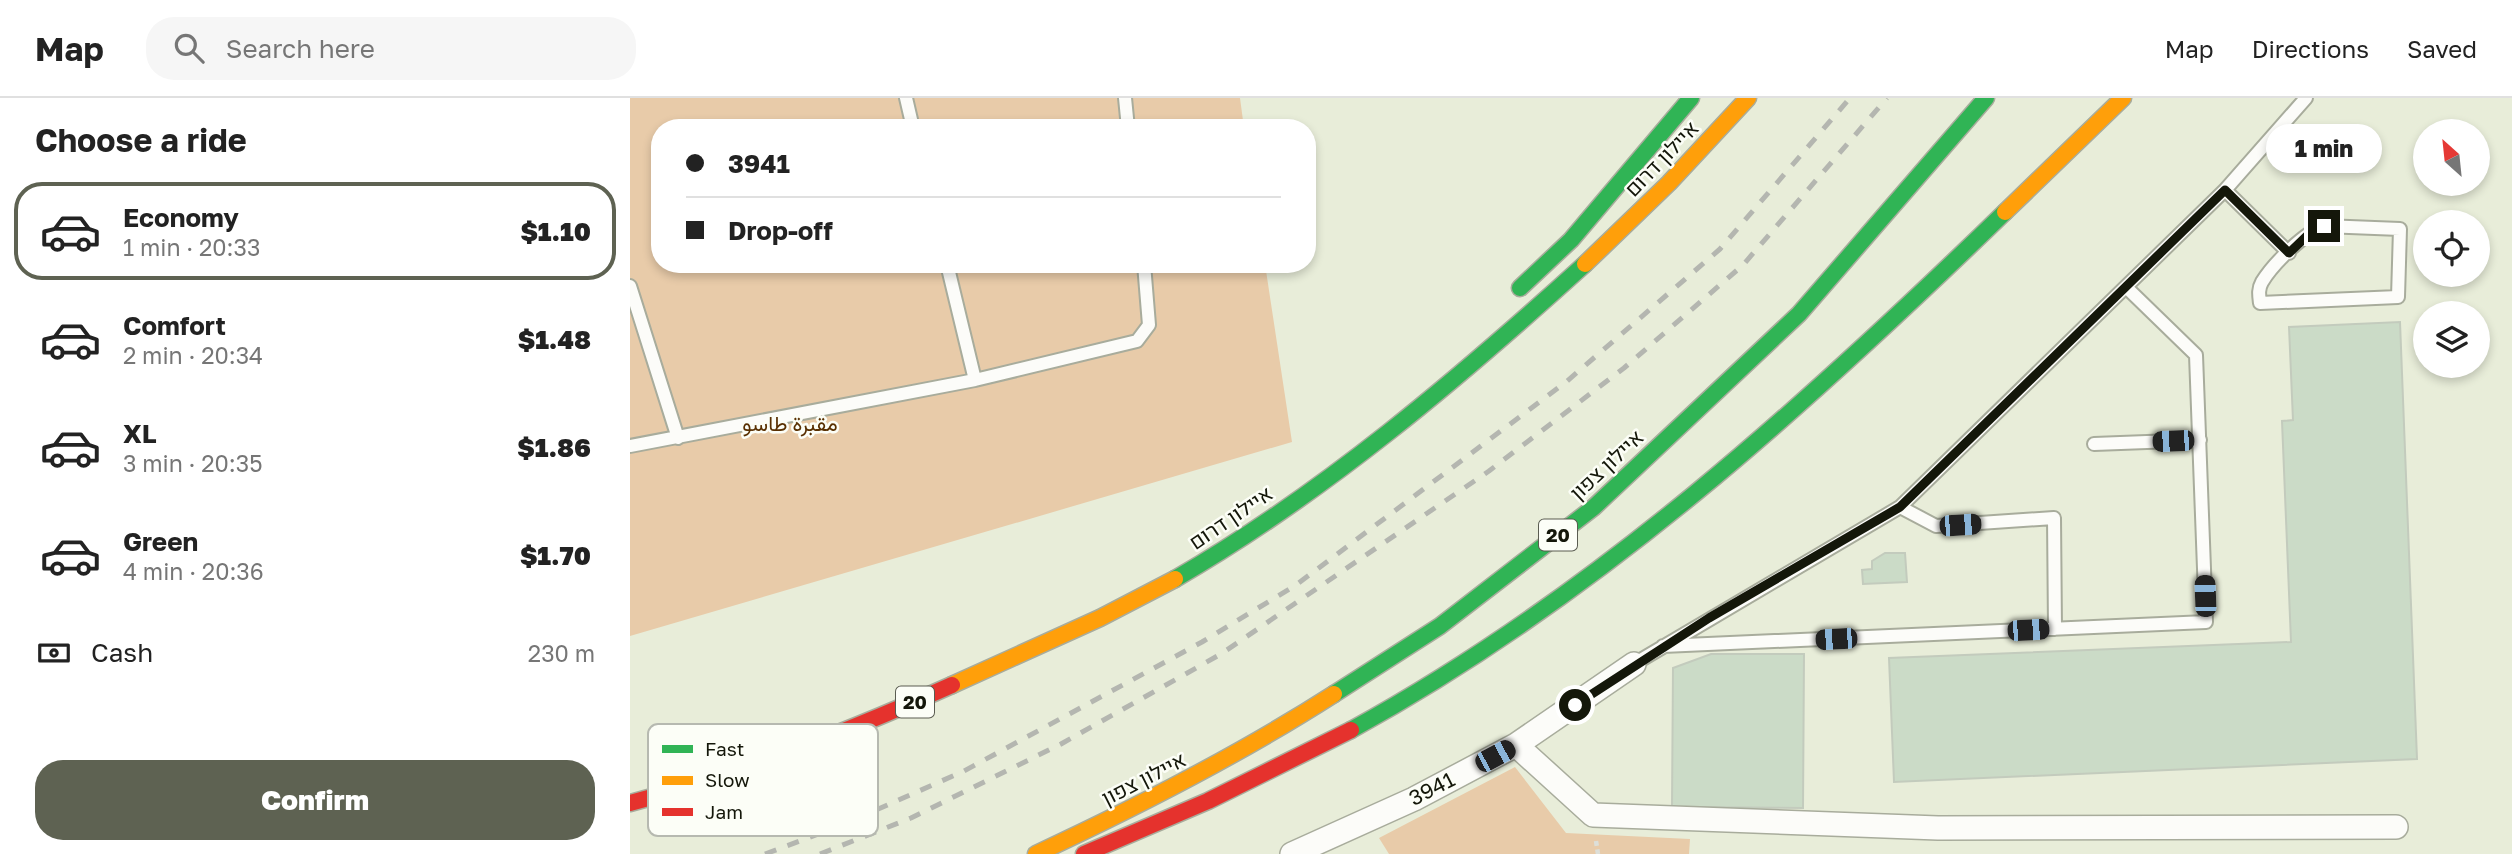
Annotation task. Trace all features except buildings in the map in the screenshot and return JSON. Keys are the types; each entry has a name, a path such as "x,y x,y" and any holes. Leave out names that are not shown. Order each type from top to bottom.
{"highway":[{"path":"1510,297 1571,240 1692,98"},
{"name":"איילון דרום","path":"864,724 1046,643 1188,572 1334,475 1470,367 1624,230 1748,98"},
{"name":"איילון צפון","path":"1036,854 1148,802 1275,732 1440,626 1593,508 1799,314 1881,223 1986,98"},
{"path":"1084,854 1175,817 1314,749 1434,682 1557,600 1807,399 2123,98"},
{"path":"1188,572 1325,460"},
{"name":"איילון דרום","path":"630,803 648,798"}],"street":[{"name":"3941","path":"1292,854 1413,799 1516,745 1634,664"},
{"path":"1516,745 1593,815 1938,828 2396,827"}],"lane":[{"path":"906,98 912,119"},
{"path":"1125,98 1127,119"},
{"path":"1634,664 1900,507 2225,190 2306,98"},
{"path":"2225,190 2289,253"},
{"path":"2324,226 2400,229 2398,297 2260,303 2258,292 2263,281 2289,253 2313,230 2324,226"},
{"path":"949,273 975,380"},
{"path":"630,446 975,380 1137,341 1149,325 1145,273"},
{"path":"630,286 678,438"},
{"path":"1663,646 2206,622 2196,355 2127,288"},
{"path":"2094,444 2200,440"},
{"path":"1900,507 1936,526 2054,518 2055,629"}],"green space":[{"name":"مقبرة طاسو","path":"630,98 1240,98 1243,119 651,119 651,273 1266,273 1292,442 630,636"},
{"path":"1515,767 1566,833 1690,839 1689,854 1389,854 1379,838"}],"railway":[{"path":"878,809 964,771 1202,642 1296,585 1566,382 1720,249 1850,98"},
{"path":"878,831 911,818 1061,744 1221,654 1489,471 1624,368 1743,265 1887,98"},
{"path":"765,854 813,836"},
{"path":"820,854 866,836"}],"traffic: fast":[{"path":"1520,288 1571,240 1691,98"},
{"path":"1334,694 1440,626 1593,508 1799,314 1986,98"},
{"path":"1351,730 1442,677 1613,558 1775,426 2005,212"},
{"path":"1175,579 1337,472 1439,392 1585,264"}],"traffic: slow":[{"path":"1585,264 1669,183 1748,98"},
{"path":"2005,212 2123,98"},
{"path":"952,685 1100,618 1175,579"},
{"path":"1036,854 1188,779 1334,694"}],"traffic: jam":[{"path":"860,724 952,685"},
{"path":"1084,854 1208,801 1351,730"},
{"path":"630,803 648,798"}],"route":[{"path":"1575,705 1634,664 1709,618 1900,507 2225,190 2289,253 2305,236 2324,226"}]}
